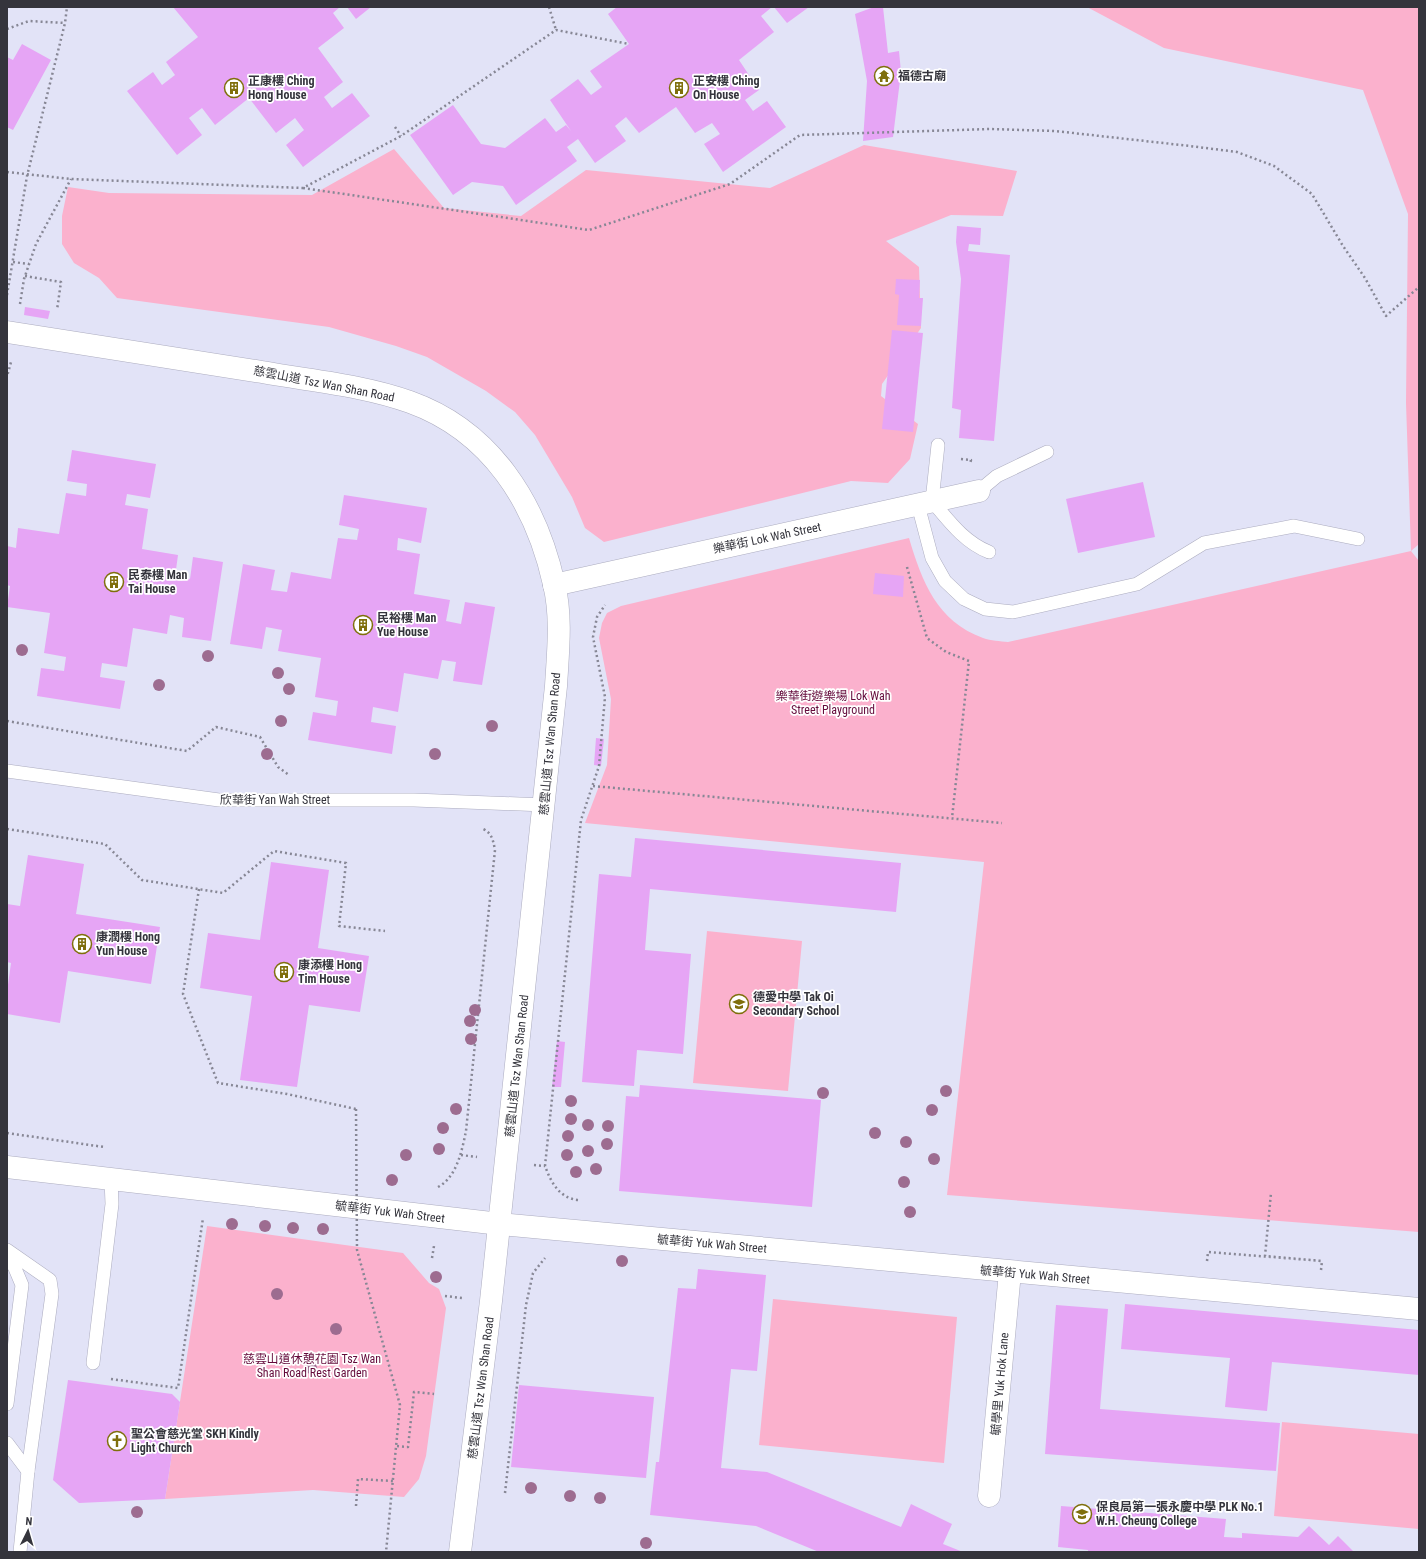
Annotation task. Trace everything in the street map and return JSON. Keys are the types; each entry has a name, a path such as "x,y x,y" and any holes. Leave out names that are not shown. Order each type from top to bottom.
{"street":[{"name":"慈雲山道 Tsz Wan Shan Road","path":"7,332 365,390 399,398 432,411 476,440 496,460 514,483 528,508 541,540 554,585 559,636 556,686 500,1224 480,1401 460,1552"},
{"name":"樂華街 Lok Wah Street","path":"554,585 979,491"},
{"name":"毓華街 Yuk Wah Street","path":"7,1167 500,1224 1419,1309"},
{"name":"毓學里 Yuk Hok Lane","path":"989,1496 1010,1272"}],"lane":[{"path":"938,445 925,503 932,558 945,581 964,599 985,610 1013,612 1137,584 1204,543 1294,526 1358,539"},
{"path":"979,491 997,476 1047,452"},
{"path":"925,503 975,546 989,552"},
{"name":"欣華街 Yan Wah Street","path":"7,771 219,800 414,800 544,805"},
{"path":"93,1363 112,1204 111,1179"},
{"path":"7,1250 50,1280 52,1294 28,1471 20,1552"},
{"path":"7,1260 14,1266 22,1285 7,1404"},
{"path":"7,1443 28,1471"}],"path":[{"path":"7,295 14,262 27,176 65,24 67,7"},
{"path":"549,7 556,30"},
{"path":"7,30 29,22 65,24"},
{"path":"303,188 401,136 556,30 630,44"},
{"path":"395,127 401,136"},
{"path":"7,172 27,176 71,179 303,188 589,230 730,184 800,135 990,129 1055,131 1237,152 1274,166 1312,194 1343,246 1365,278 1386,316 1419,287"},
{"path":"20,304 24,277 36,244 71,179"},
{"path":"14,262 29,264"},
{"path":"24,277 61,282 58,310"},
{"path":"8,373 11,362"},
{"path":"915,596 927,638 946,652 969,661 952,818"},
{"path":"574,1199 559,1192 550,1180 545,1166 582,820 599,766 605,697 593,636 597,617 603,606 607,603"},
{"path":"7,721 187,751 216,727 260,737 278,767 320,800"},
{"path":"593,786 1002,823"},
{"path":"7,829 105,844 142,880 223,893 274,851 346,863 339,926 385,931"},
{"path":"436,1188 441,1186 451,1174 460,1155 466,1131 495,850"},
{"path":"199,889 183,994 218,1083 287,1094 356,1109 357,1250 400,1405 386,1552"},
{"path":"7,1133 110,1148"},
{"path":"355,1182 363,1184"},
{"path":"1208,1252 1322,1261 1265,1256 1271,1193"},
{"path":"103,1378 178,1388 204,1216"},
{"path":"505,1493 526,1305 533,1274 546,1257"},
{"path":"397,1446 408,1447 414,1392 434,1394"},
{"path":"356,1506 358,1479 393,1481"}],"green space":[{"path":"1087,7 1419,7 1419,544 1411,551 1406,403 1408,214 1363,90 1164,48"},
{"path":"864,145 1017,171 1003,216 951,215 886,241 919,267 921,328 882,384 881,396 918,424 910,459 888,483 851,481 604,542 585,528 572,497 535,435 515,412 486,391 427,357 396,346 329,327 117,298 99,278 74,263 62,244 62,216 68,187 109,193 312,195 394,149 444,208 521,216 586,170 770,188"},
{"name":"樂華街遊樂場 Lok Wah Street Playground","path":"909,538 926,584 943,610 967,631 986,639 1008,642 1411,551 1419,561 1419,1232 947,1195 984,862 585,823 607,765 611,699 599,638 602,623 607,613 621,606"},
{"path":"707,931 802,941 788,1091 693,1083"},
{"name":"慈雲山道休憩花園 Tsz Wan Shan Road Rest Garden","path":"207,1226 403,1253 429,1283 439,1289 446,1308 426,1456 419,1479 404,1497 313,1490 165,1499"},
{"path":"773,1299 957,1317 944,1463 759,1445"},
{"path":"1282,1422 1419,1434 1419,1529 1274,1516"}],"building":[{"name":"正康樓 Ching Hong House","path":"173,7 340,7 333,13 344,28 318,48 343,82 324,97 332,108 352,93 370,116 303,167 286,145 304,130 295,118 276,133 249,98 215,125 202,108 189,118 202,135 177,155 127,91 153,72 162,85 175,75 166,62 198,37"},
{"path":"347,7 371,7 356,19"},
{"name":"正安樓 Ching On House","path":"617,7 772,7 761,16 774,32 739,60 759,90 745,100 753,111 767,101 786,127 723,172 704,144 720,134 712,123 695,133 676,107 639,133 626,117 615,126 626,141 595,163 578,139 567,147 577,161 516,205 503,186 472,182 453,195 410,135 453,105 481,144 505,148 545,118 556,132 566,125 571,131 550,100 578,79 591,95 602,87 590,71 629,44 608,14"},
{"path":"774,7 809,7 787,23"},
{"name":"福德古廟","path":"874,7 883,7 888,53 899,51 901,72 893,137 863,141 867,81 855,14"},
{"path":"22,44 51,60 13,130 7,127 7,57 13,60"},
{"path":"957,226 981,228 980,245 969,244 968,251 1010,255 994,441 959,438 961,410 952,408 961,279 956,242"},
{"path":"896,279 920,280 919,298 923,298 921,326 897,325 899,295 895,294"},
{"path":"25,307 50,311 48,319 24,315"},
{"path":"892,330 923,333 913,432 882,429"},
{"name":"民泰樓 Man Tai House","path":"72,450 156,464 150,498 127,494 125,505 148,509 142,549 178,555 175,577 190,579 193,557 223,562 211,641 182,637 184,618 170,615 167,634 133,628 127,667 102,663 100,677 125,681 120,709 37,696 41,668 64,671 66,657 44,653 50,613 7,607 10,586 7,585 7,546 16,548 18,528 59,534 66,493 86,496 87,484 67,481"},
{"path":"1143,482 1155,537 1078,553 1066,499"},
{"name":"民裕樓 Man Yue House","path":"344,495 427,508 421,543 398,538 397,550 420,554 414,594 450,600 446,621 461,624 465,602 495,607 482,685 453,681 456,662 442,660 438,679 404,673 398,712 373,707 371,722 396,726 392,754 308,740 313,712 336,716 338,701 315,697 321,658 278,651 282,630 266,627 262,649 230,644 243,564 275,570 271,590 287,592 291,572 331,579 338,538 357,540 359,529 339,525"},
{"path":"875,573 904,576 903,597 873,594"},
{"path":"596,738 604,739 601,766 594,765"},
{"path":"635,838 901,863 896,912 650,889 645,950 691,954 683,1054 637,1050 634,1086 582,1082 599,874 631,877"},
{"name":"康潤樓 Hong Yun House","path":"28,855 84,864 76,914 160,927 151,984 68,971 60,1023 7,1014 7,992 11,963 7,962 7,904 20,906"},
{"name":"康添樓 Hong Tim House","path":"271,862 329,870 318,948 369,956 360,1012 309,1005 297,1087 240,1080 252,996 200,988 208,933 260,940"},
{"path":"557,1041 565,1042 561,1087 552,1087"},
{"path":"640,1085 821,1100 812,1207 619,1191 626,1096 639,1097"},
{"path":"698,1269 766,1275 757,1371 731,1369 721,1468 767,1472 901,1527 911,1504 952,1524 943,1544 963,1552 819,1552 756,1526 650,1515 656,1462 659,1462 678,1288 696,1289"},
{"path":"1125,1304 1419,1330 1419,1375 1272,1362 1267,1411 1225,1407 1230,1358 1121,1349"},
{"path":"1056,1305 1108,1309 1100,1409 1280,1423 1276,1471 1045,1454"},
{"name":"聖公會慈光堂 SKH Kindly Light Church","path":"68,1380 172,1394 180,1402 165,1499 79,1503 53,1480"},
{"path":"519,1385 654,1397 646,1478 511,1467"},
{"path":"1061,1506 1226,1519 1224,1537 1242,1538 1242,1533 1298,1537 1309,1526 1329,1545 1338,1536 1354,1552 1088,1552 1088,1550 1058,1547"}],"place":[{"name":"福德古廟","path":"884,76"},
{"name":"正康樓 Ching Hong House","path":"234,88"},
{"name":"正安樓 Ching On House","path":"679,88"},
{"name":"民泰樓 Man Tai House","path":"114,582"},
{"name":"民裕樓 Man Yue House","path":"363,625"},
{"name":"康潤樓 Hong Yun House","path":"82,944"},
{"name":"康添樓 Hong Tim House","path":"284,972"},
{"name":"德愛中學 Tak Oi Secondary School","path":"739,1004"},
{"name":"聖公會慈光堂 SKH Kindly Light Church","path":"117,1441"},
{"name":"保良局第一張永慶中學 PLK No.1 W.H. Cheung College","path":"1082,1514"}]}
